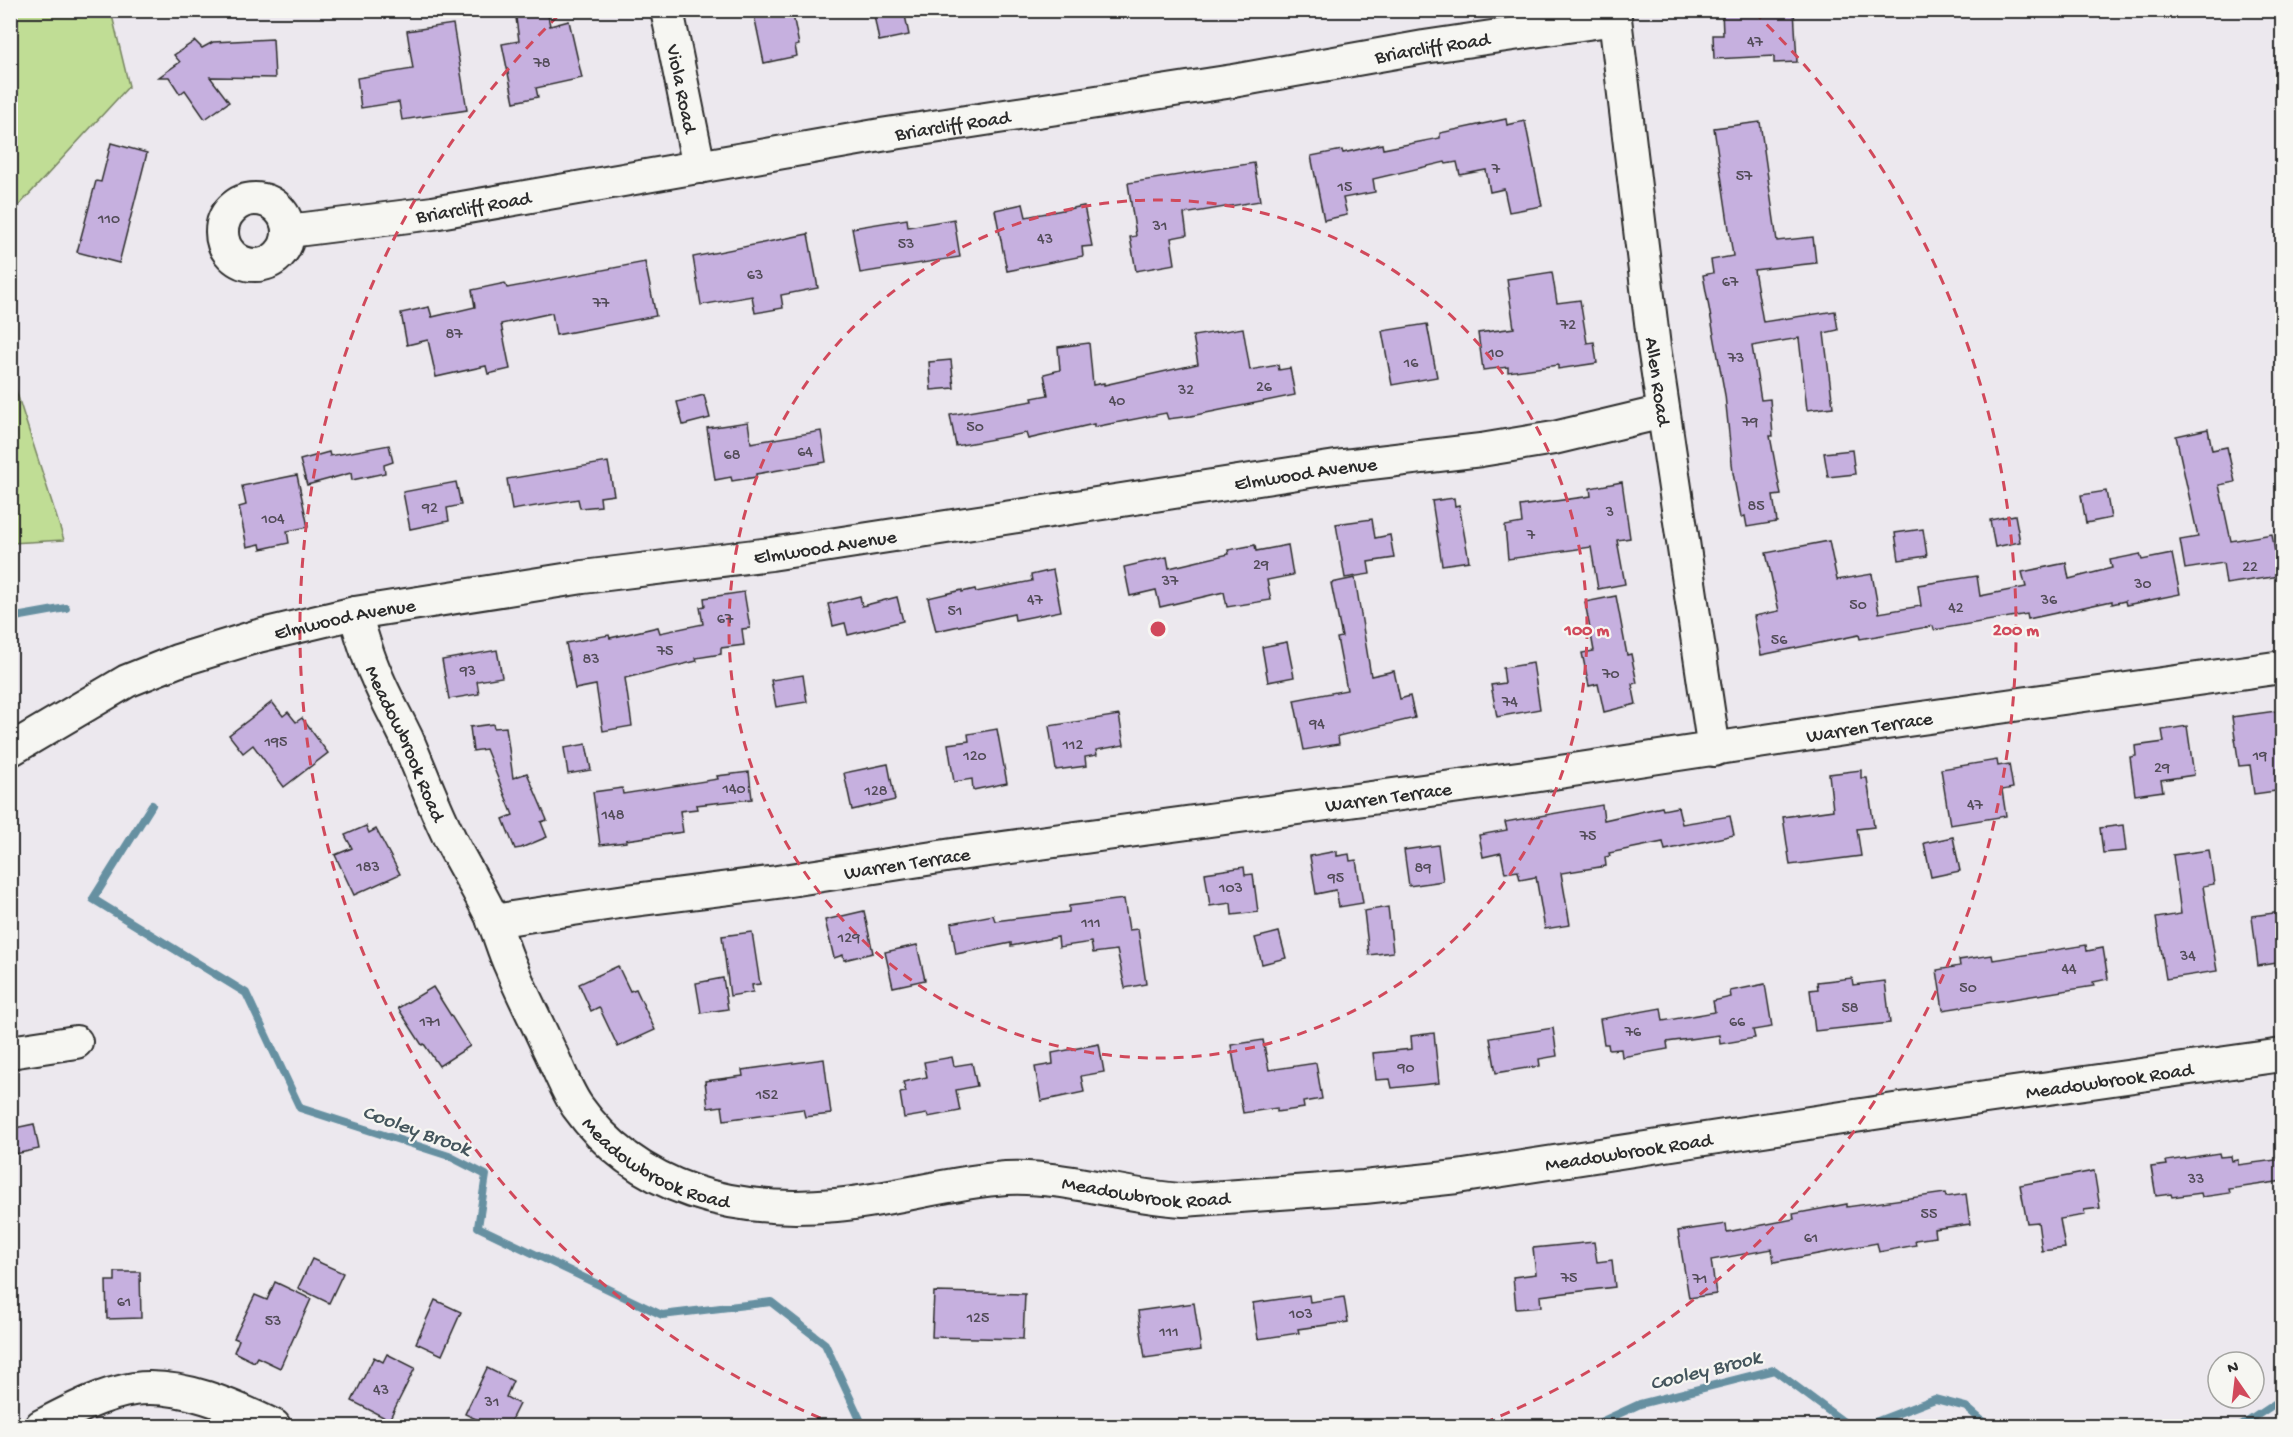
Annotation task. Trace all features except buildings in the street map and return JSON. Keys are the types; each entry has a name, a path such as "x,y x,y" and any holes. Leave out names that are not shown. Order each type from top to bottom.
{"street":[{"name":"Viola Road","path":"667,10 699,167"},
{"name":"Briarcliff Road","path":"289,231 433,213 881,135 1233,81 1614,15"},
{"name":"Allen Road","path":"1614,15 1637,217 1663,412 1714,750"},
{"name":"Elmwood Avenue","path":"10,750 126,681 177,661 258,636 355,613 583,577 771,554 1336,467 1481,450 1554,438 1663,412"},
{"name":"Meadowbrook Road","path":"355,613 376,678 405,736 450,840 493,921 527,1004 576,1105 606,1141 640,1168 694,1192 724,1201 784,1207 836,1205 1006,1178 1037,1178 1157,1198 1183,1200 1392,1184 1533,1166 1894,1110 2283,1055"},
{"name":"Warren Terrace","path":"493,921 1014,847 1453,788 2283,667"},
{"path":"10,1052 76,1042"},
{"path":"40,1426 96,1400 122,1391 151,1388 198,1396 274,1426"}],"green space":[{"path":"11,10 111,11 129,86 11,214"},
{"path":"11,375 64,540 11,543"}],"waterway":[{"name":"Cooley Brook","path":"10,618 66,608"},
{"name":"Cooley Brook","path":"152,805 93,899 246,993 300,1108 449,1156 486,1175 478,1227 662,1315 771,1302 825,1344 863,1426"},
{"name":"Cooley Brook","path":"1592,1426 1640,1404 1774,1370 1849,1426"},
{"name":"Cooley Brook","path":"1865,1426 1935,1399 1966,1407 1988,1426"},
{"name":"Cooley Brook","path":"2241,1426 2282,1399"},
{"name":"Cooley Brook","path":"2157,1426 2165,1423 2171,1426"}]}
